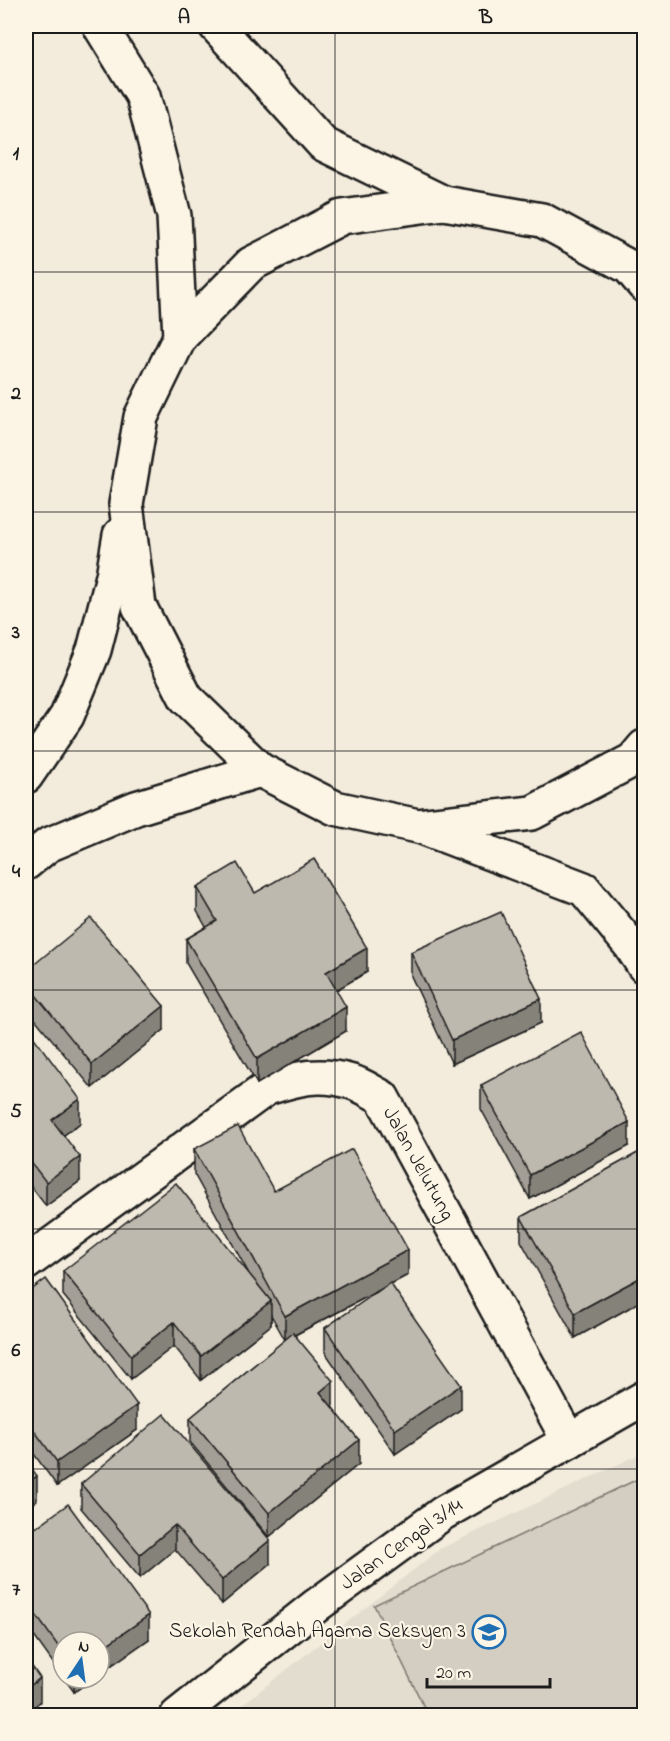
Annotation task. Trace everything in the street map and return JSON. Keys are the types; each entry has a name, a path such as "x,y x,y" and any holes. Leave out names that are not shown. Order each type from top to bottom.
{"main road":[{"path":"100,26 143,96 174,216 180,337"},
{"path":"216,26 323,144 444,203 542,220 639,273"},
{"path":"26,776 67,717 94,650 113,576 141,417 180,337 251,264 332,222 342,217 444,203"},
{"path":"126,504 139,606 186,698 260,770 336,808 418,826 584,890 645,966"},
{"path":"418,826 532,813 633,760 645,747"},
{"path":"26,863 48,845 136,808 260,770"},
{"name":"Jalan Jelutung","path":"26,1263 267,1088 295,1078 323,1077 353,1082 382,1097 569,1441"},
{"name":"Jalan Cengal 3/14","path":"177,1716 317,1605 443,1513 645,1398"}],"shaded area":[{"name":"Sekolah Rendah Agama Seksyen 3","path":"644,1452 644,1715 228,1716 440,1549"},
{"name":"Sekolah Rendah Agama Seksyen 3","path":"644,1476 644,1715 428,1715 374,1605"}],"building":[{"path":"314,859 367,948 326,972 346,1007 257,1059 186,939 217,921 197,887 237,863 255,893"},
{"path":"501,912 541,999 452,1040 411,952"},
{"path":"91,918 164,1006 92,1064 26,983 26,971"},
{"path":"26,1027 80,1099 52,1120 80,1157 46,1182 26,1156"},
{"path":"581,1032 629,1122 530,1175 481,1085"},
{"path":"238,1126 274,1191 352,1149 408,1250 285,1316 194,1149"},
{"path":"645,1149 645,1275 575,1313 521,1217"},
{"path":"176,1183 271,1301 201,1356 174,1322 131,1355 63,1271"},
{"path":"46,1279 137,1405 57,1462 26,1419 26,1294"},
{"path":"390,1283 461,1385 395,1430 325,1328"},
{"path":"293,1333 333,1381 320,1392 359,1440 269,1513 190,1418"},
{"path":"164,1414 270,1540 222,1580 175,1525 140,1554 81,1484"},
{"path":"26,1460 37,1476 26,1484"},
{"path":"68,1504 149,1615 111,1642 111,1630 51,1630 51,1636 26,1601 26,1535"},
{"path":"26,1658 40,1678 26,1689"}],"place":[{"name":"Sekolah Rendah Agama Seksyen 3","path":"489,1632"}]}
